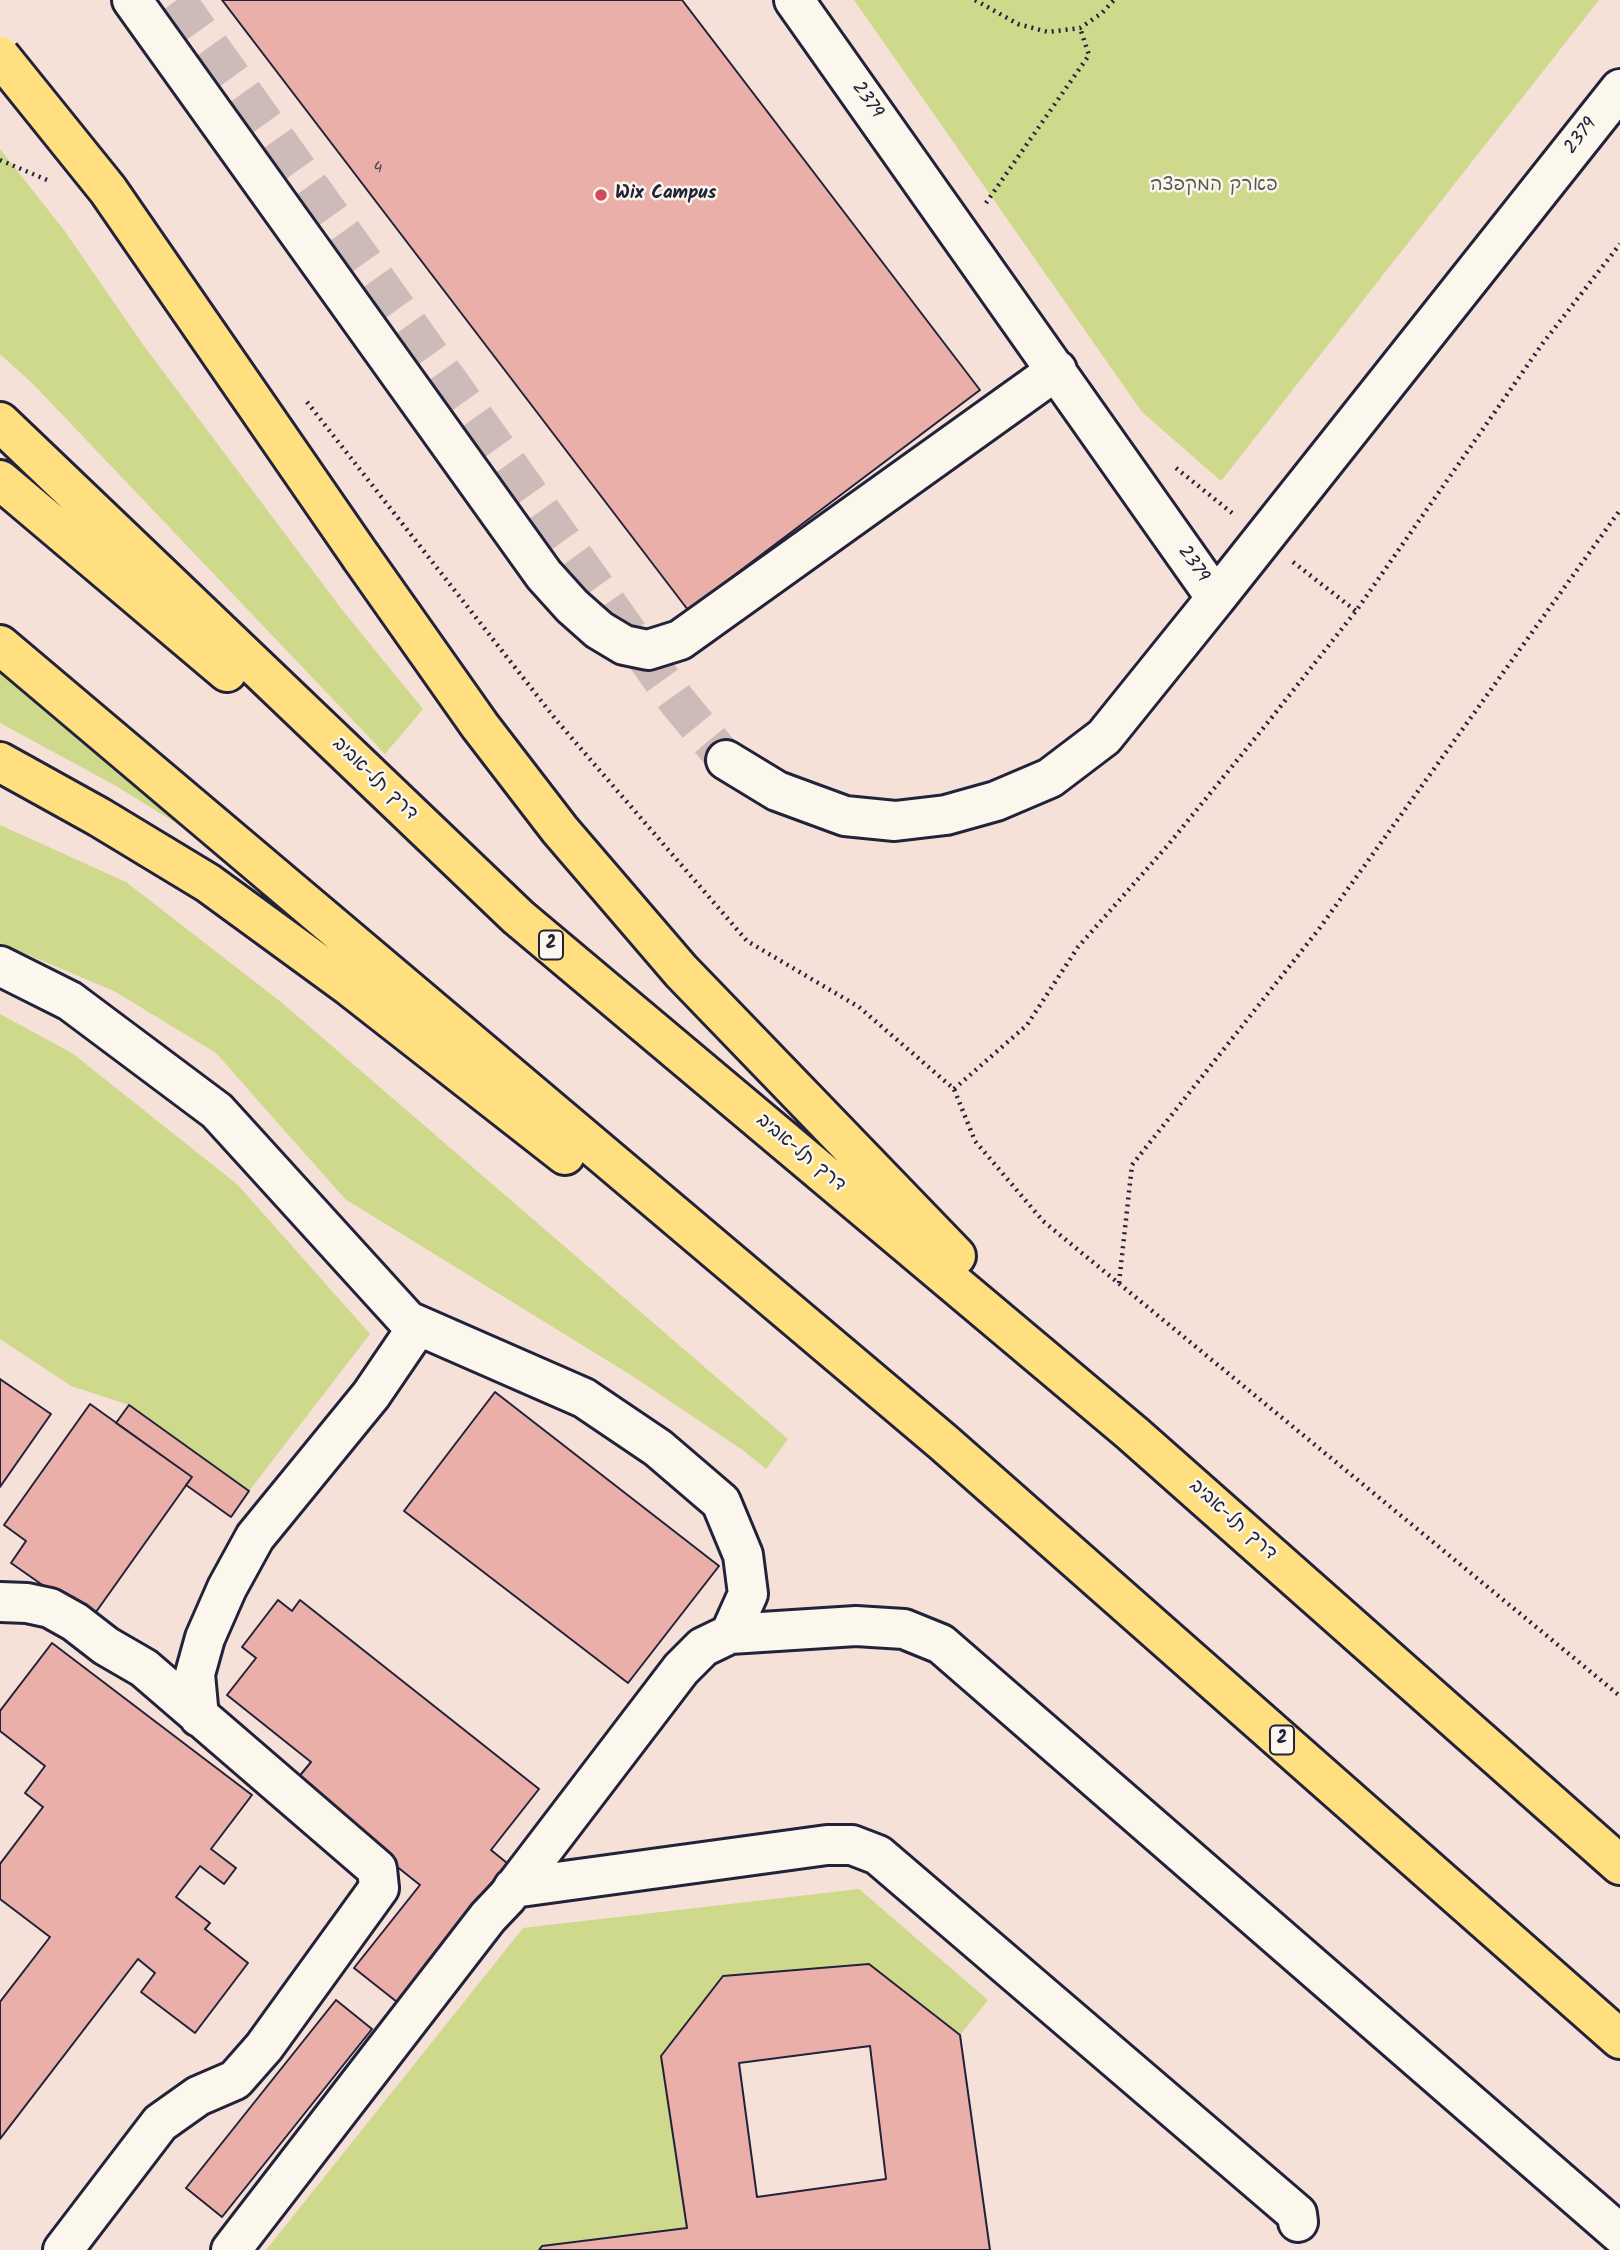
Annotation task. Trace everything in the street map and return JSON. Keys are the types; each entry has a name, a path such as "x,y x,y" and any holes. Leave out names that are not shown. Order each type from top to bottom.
{"highway":[{"path":"0,56 108,190 480,726 561,830 681,971 884,1184 1132,1433"},
{"name":"דרך תל-אביב","path":"0,422 518,917 1132,1433 1620,1865"},
{"path":"0,480 518,917"},
{"name":"2","path":"0,645 943,1442 1620,2039"},
{"path":"0,762 99,817 208,883 349,986 543,1138 943,1442"}],"street":[{"path":"132,0 544,575 572,606 599,630 624,645 648,650 680,640 1056,370"},
{"name":"2379","path":"794,0 1216,598 1620,89"},
{"path":"726,760 776,792 845,816 895,821 946,815 996,801 1051,778 1104,737 1216,598"},
{"path":"0,966 70,1002 217,1111 408,1321 584,1398 658,1448 721,1502 743,1555 748,1594 730,1634"},
{"path":"199,1717 195,1674 205,1638 238,1567 255,1537 371,1395 418,1326"},
{"path":"0,1602 27,1603 50,1608 144,1668 377,1869 379,1888 257,2056 235,2080 198,2096 160,2123 63,2250"},
{"path":"231,2250 681,1669 703,1647 730,1634 856,1626 904,1629 941,1644 1620,2234"},
{"path":"513,1888 827,1845 852,1845 878,1855 1297,2214 1298,2222"}],"path":[{"path":"975,0 1018,24 1048,32 1080,28 1102,13 1114,0"},
{"path":"978,214 1090,55 1080,28"},
{"path":"0,160 50,181"},
{"path":"954,1089 1027,1025 1078,947 1168,845 1323,653 1356,611 1543,343 1620,244"},
{"path":"302,397 557,721 747,942 859,1007 954,1089 975,1141 1042,1221 1620,1696"},
{"path":"1119,1284 1132,1165 1319,929 1620,510"}],"green space":[{"name":"פארק המקפצה","path":"854,0 1599,0 1221,481 1142,412"},
{"path":"0,149 64,230 144,346 343,611 423,709 385,754 34,385 0,354"},
{"path":"0,670 228,855 116,786 0,723"},
{"path":"0,825 126,882 281,1002 788,1439 766,1469 744,1451 634,1377 345,1199 216,1053 114,991 0,943"},
{"path":"0,1014 72,1053 238,1185 370,1334 249,1491 129,1405 71,1386 0,1339"},
{"path":"859,1889 988,2000 960,2035 869,1964 723,1976 661,2056 687,2228 542,2246 539,2250 266,2250 523,1928"}],"building":[{"name":"Wix Campus","path":"222,0 682,0 980,390 688,610"},
{"path":"0,1379 51,1414 0,1487"},
{"path":"495,1392 719,1566 628,1683 404,1511"},
{"path":"90,1404 192,1477 91,1619 11,1563 26,1541 4,1525"},
{"path":"129,1405 249,1491 231,1517 186,1485 192,1477 116,1423"},
{"path":"278,1600 292,1611 300,1600 539,1789 491,1850 507,1863 397,2002 354,1968 420,1885 293,1784 311,1762 227,1695 256,1658 242,1647"},
{"path":"52,1643 252,1795 211,1849 236,1868 224,1884 200,1866 176,1897 210,1923 205,1929 248,1963 195,2033 141,1992 155,1973 138,1959 0,2139 0,2002 50,1937 0,1899 0,1864 43,1807 25,1793 45,1766 0,1731 0,1711"},
{"path":"869,1964 960,2035 990,2250 539,2250 542,2246 687,2228 661,2056 723,1976","holes":["870,2046 886,2179 757,2197 739,2063"]},
{"path":"336,2000 372,2029 222,2217 186,2188"}],"tunnel":[{"path":"177,0 677,701 726,760"}],"place":[{"name":"Wix Campus","path":"601,195"}]}
